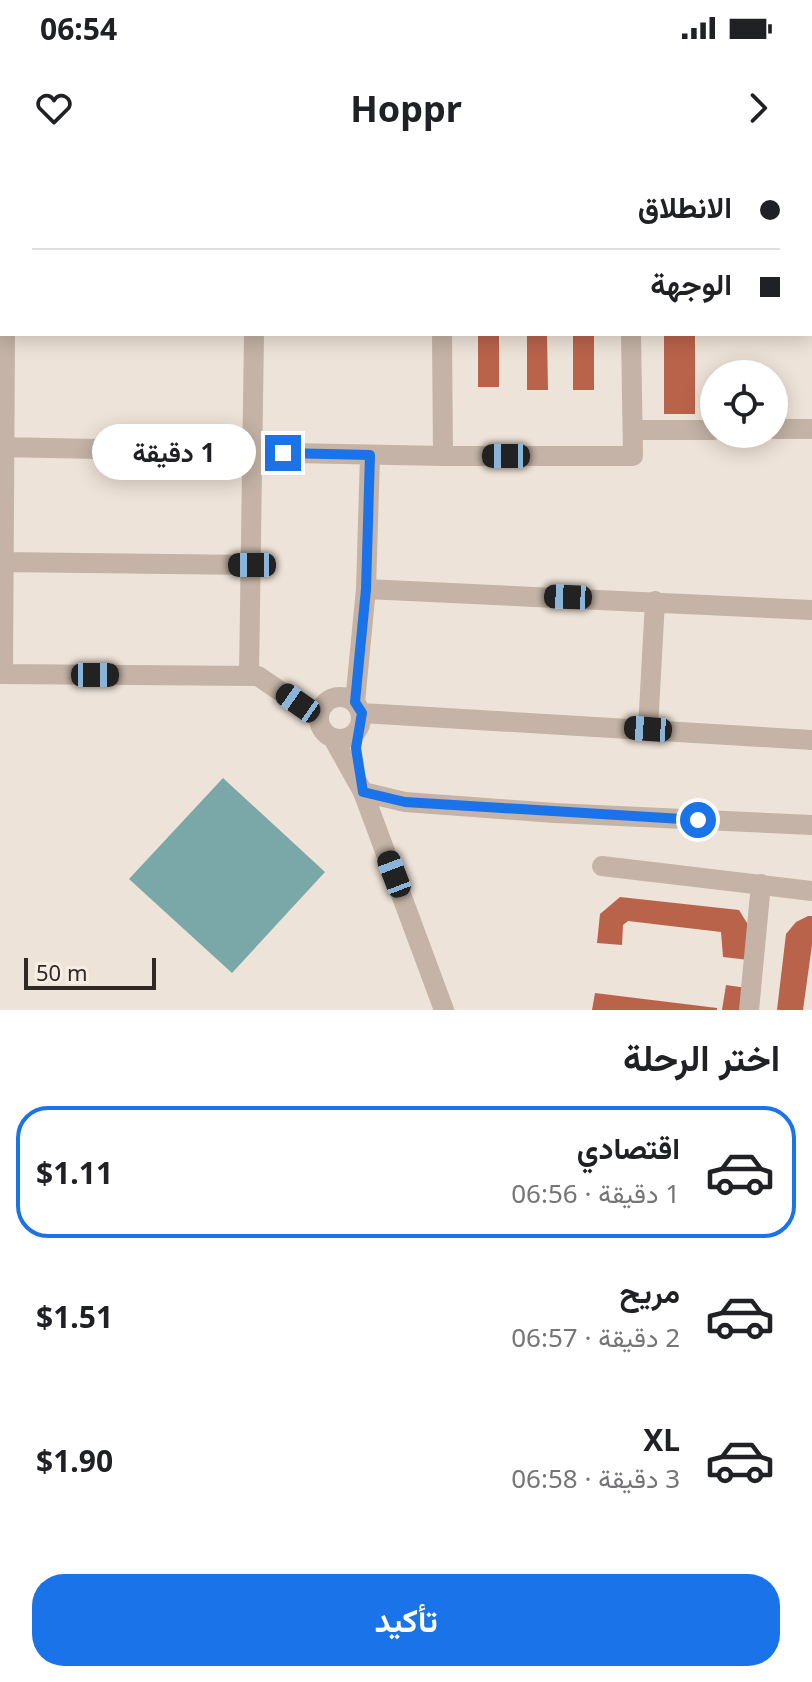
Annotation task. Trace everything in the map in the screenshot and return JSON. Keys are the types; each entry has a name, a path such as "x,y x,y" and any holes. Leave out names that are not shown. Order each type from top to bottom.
{"street":[{"path":"5,336 1,447 1,674 258,676 318,717"},
{"path":"249,676 255,452 254,336"},
{"path":"442,336 443,456"},
{"path":"1,447 370,455 633,456 631,336"},
{"path":"788,429 812,429"},
{"path":"633,430 700,430"},
{"path":"363,792 356,748 370,455"},
{"path":"1,562 252,565"},
{"path":"366,589 812,610"},
{"path":"648,729 655,601"},
{"path":"444,1010 363,792 334,740 322,732 318,717 323,704 331,698 342,696 359,714 812,740"},
{"path":"334,740 350,738 359,714"},
{"path":"363,792 405,802 555,813 812,825"},
{"path":"602,866 812,891"},
{"path":"749,1010 761,884"}],"water":[{"path":"223,778 325,872 232,973 129,879"}],"building":[{"path":"478,336 499,336 499,387 478,387"},
{"path":"527,336 547,336 548,390 527,390"},
{"path":"573,336 594,336 594,390 573,390"},
{"path":"664,336 695,336 695,414 664,414"},
{"path":"620,897 739,910 750,928 749,960 723,957 721,932 628,921 623,925 622,945 597,943 600,914"},
{"path":"812,916 812,945 803,1010 777,1010 786,934 796,922"},
{"path":"726,985 747,988 744,1010 722,1010"},
{"path":"595,993 717,1008 717,1010 592,1010"}],"route":[{"path":"283,453 370,455 366,589 355,702 362,713 356,748 363,792 405,802 698,820"}]}
